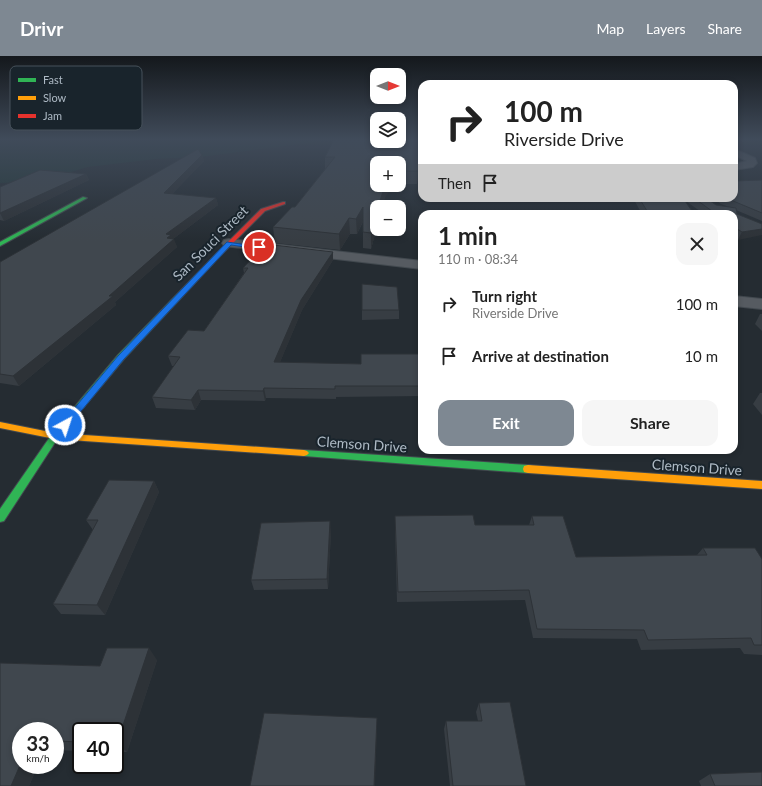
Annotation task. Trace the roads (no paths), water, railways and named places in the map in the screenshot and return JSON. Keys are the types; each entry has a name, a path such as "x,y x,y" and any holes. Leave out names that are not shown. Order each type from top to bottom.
{"street":[{"path":"0,244 85,198"},
{"name":"San Souci Street","path":"0,518 55,436 121,357 263,210 283,203"},
{"path":"229,244 418,265"},
{"path":"738,301 762,304"},
{"name":"Clemson Drive","path":"0,425 55,436 762,485"}]}
